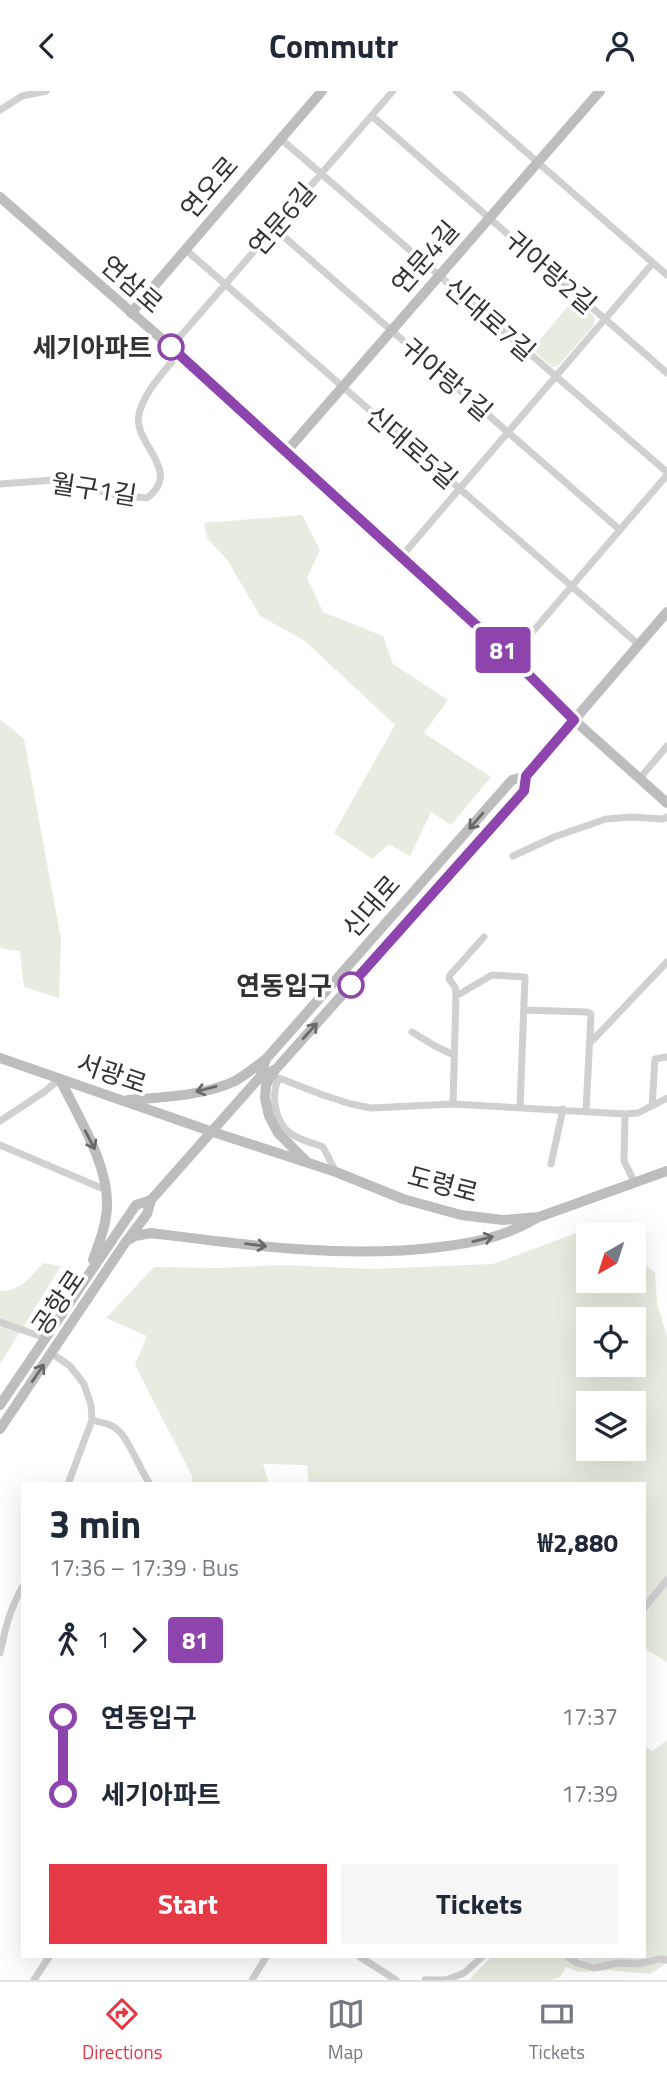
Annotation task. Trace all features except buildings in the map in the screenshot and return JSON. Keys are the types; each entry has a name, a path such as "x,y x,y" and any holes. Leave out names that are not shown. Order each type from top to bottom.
{"main road":[{"name":"연오로","path":"131,313 322,91"},
{"name":"연문4길","path":"285,453 600,91"},
{"name":"연삼로","path":"0,197 174,350 667,803"},
{"name":"신대로","path":"210,1131 260,1077 275,1069 524,791 526,776 667,611"},
{"name":"신대로","path":"260,1077 266,1059 512,780 526,776"},
{"name":"서광로","path":"0,1058 210,1131"},
{"path":"122,1101 205,1090 235,1080 266,1059"},
{"path":"275,1069 266,1085 265,1098 270,1116 278,1133 309,1164"},
{"path":"60,1079 99,1158 106,1190 107,1207 101,1238 87,1276"},
{"name":"도령로","path":"210,1131 336,1172 403,1199 461,1215 503,1220 539,1217 667,1171"},
{"name":"공항로","path":"0,1429 147,1214 151,1200 210,1131"},
{"name":"공항로","path":"0,1405 136,1205 151,1200"},
{"path":"125,1243 135,1236 151,1233 272,1247 373,1253 465,1244 504,1234 539,1217"}],"street":[{"path":"0,110 22,96 46,91"},
{"name":"연문6길","path":"174,350 225,284 393,91"},
{"path":"456,91 667,275"},
{"name":"귀아랑2길","path":"372,116 667,373"},
{"name":"신대로7길","path":"281,139 667,473"},
{"name":"귀아랑1길","path":"274,228 620,530"},
{"name":"신대로5길","path":"186,250 638,644"},
{"path":"401,557 653,263"},
{"name":"월구1길","path":"0,484 54,480 117,495 147,498 158,486 161,471 139,425 138,416 174,350"},
{"path":"511,657 667,473"},
{"path":"640,778 667,746"},
{"path":"513,856 554,837 606,819 667,817"},
{"path":"453,1104 456,996 455,987 449,979 484,937"},
{"path":"590,1042 667,962"},
{"path":"456,996 492,975 525,977 520,1108"},
{"path":"524,1010 591,1014 586,1111"},
{"path":"412,1032 454,1055"},
{"path":"652,1106 656,1059 667,1058"},
{"path":"336,1172 323,1147 293,1135 282,1124 274,1096 279,1078 342,1101 371,1108 453,1104 625,1114 638,1113 667,1098"},
{"path":"0,1121 60,1079"},
{"path":"551,1164 563,1109"},
{"path":"625,1114 624,1161 635,1183"},
{"path":"0,1145 106,1190"},
{"path":"0,1322 46,1338"},
{"path":"51,1353 70,1366 84,1384 91,1405 92,1419 69,1482"},
{"path":"92,1419 113,1426 123,1435 149,1482"},
{"path":"646,1606 667,1580"},
{"path":"0,1653 5,1626 21,1589"},
{"path":"34,1980 48,1958"},
{"path":"252,1980 265,1958"},
{"path":"362,1958 396,1980"},
{"path":"425,1980 446,1980 464,1973 481,1958"},
{"path":"570,1958 594,1968 618,1963 637,1964 667,1960"}],"shaded area":[{"path":"574,299 595,317 594,325 559,365 552,367 532,349"},
{"path":"302,515 320,550 307,578 323,612 383,636 393,664 448,700 424,733 491,777 451,825 431,812 410,856 389,844 372,859 334,833 395,725 305,641 260,616 228,561 207,538 204,523"},
{"path":"0,719 24,739 61,939 59,998 24,987 20,951 0,948"},
{"path":"576,1233 576,1293 646,1293 646,1265 655,1273 657,1304 667,1336 667,1662 646,1649 646,1482 309,1482 307,1465 263,1464 268,1482 192,1482 192,1476 135,1365 147,1336 106,1318 154,1267 282,1265 371,1269 493,1264"},
{"path":"43,1263 61,1266 0,1364 0,1291 19,1286"},
{"path":"667,1740 667,1963 650,1974 610,1970 579,1972 566,1967 560,1977 551,1980 469,1980 490,1958 646,1958 646,1747 653,1751"}],"bus line":[{"name":"81","path":"171,347 511,657 574,720 526,776 524,791 351,985"}],"place":[{"name":"세기아파트","path":"171,347"},
{"name":"연동입구","path":"351,985"}]}
